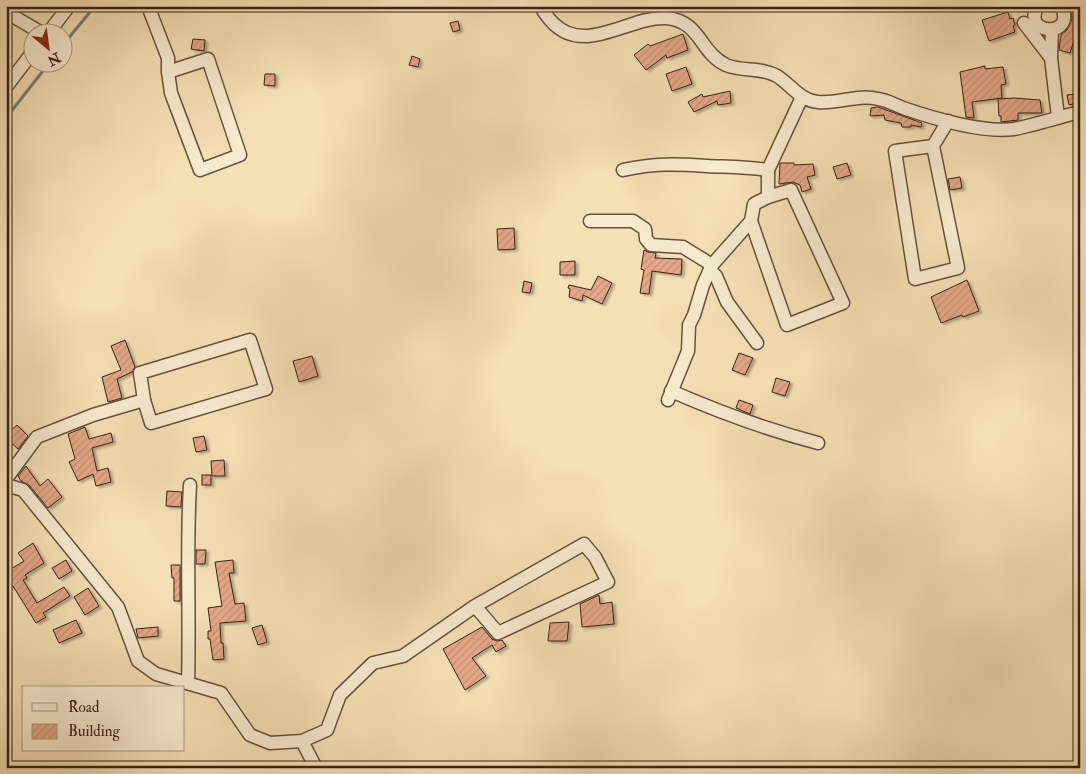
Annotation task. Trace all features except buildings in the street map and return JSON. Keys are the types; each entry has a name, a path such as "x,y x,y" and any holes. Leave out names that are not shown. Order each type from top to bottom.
{"street":[{"path":"56,22 68,6"},
{"path":"148,6 168,58 168,72 171,93 200,170 240,155 208,59 168,72"},
{"path":"541,6 549,19 558,28 581,36 598,34 633,23 658,18 673,19 686,23 698,34 716,60 728,66 761,71 776,76 802,97 816,102 877,98 902,108 974,127 1013,129 1080,112"},
{"path":"1038,6 1035,12 1036,22 1042,28 1052,30 1056,29 1063,21 1064,11 1061,6"},
{"path":"6,16 11,15 23,22"},
{"path":"1024,23 1051,58"},
{"path":"1052,30 1051,58 1058,117"},
{"path":"6,87 22,66"},
{"path":"768,197 768,170 802,97"},
{"path":"933,146 895,151 915,279 958,268 933,146 948,121"},
{"path":"623,170 647,165 669,164 768,170"},
{"path":"791,190 843,303 787,324 751,221 754,204 768,197 791,190"},
{"path":"590,221 633,221 645,229 646,239 650,245 683,247 711,267 727,302 757,343"},
{"path":"751,221 711,267 689,325 688,351 669,396 721,412 778,433 818,443"},
{"path":"250,340 266,389 151,423 144,400 140,373 250,340"},
{"path":"6,479 37,437 93,415 144,400"},
{"path":"6,485 23,490 118,606 138,661 156,674 221,693 250,735 270,743 302,741 327,730 340,695 373,663 403,656 475,606 584,544 595,557 608,582 498,633 475,606"},
{"path":"188,683 190,630 187,590 187,534 190,485"},
{"path":"302,741 316,768 320,768"}],"waterway":[{"path":"72,34 95,6"},
{"path":"6,118 42,72"}]}
